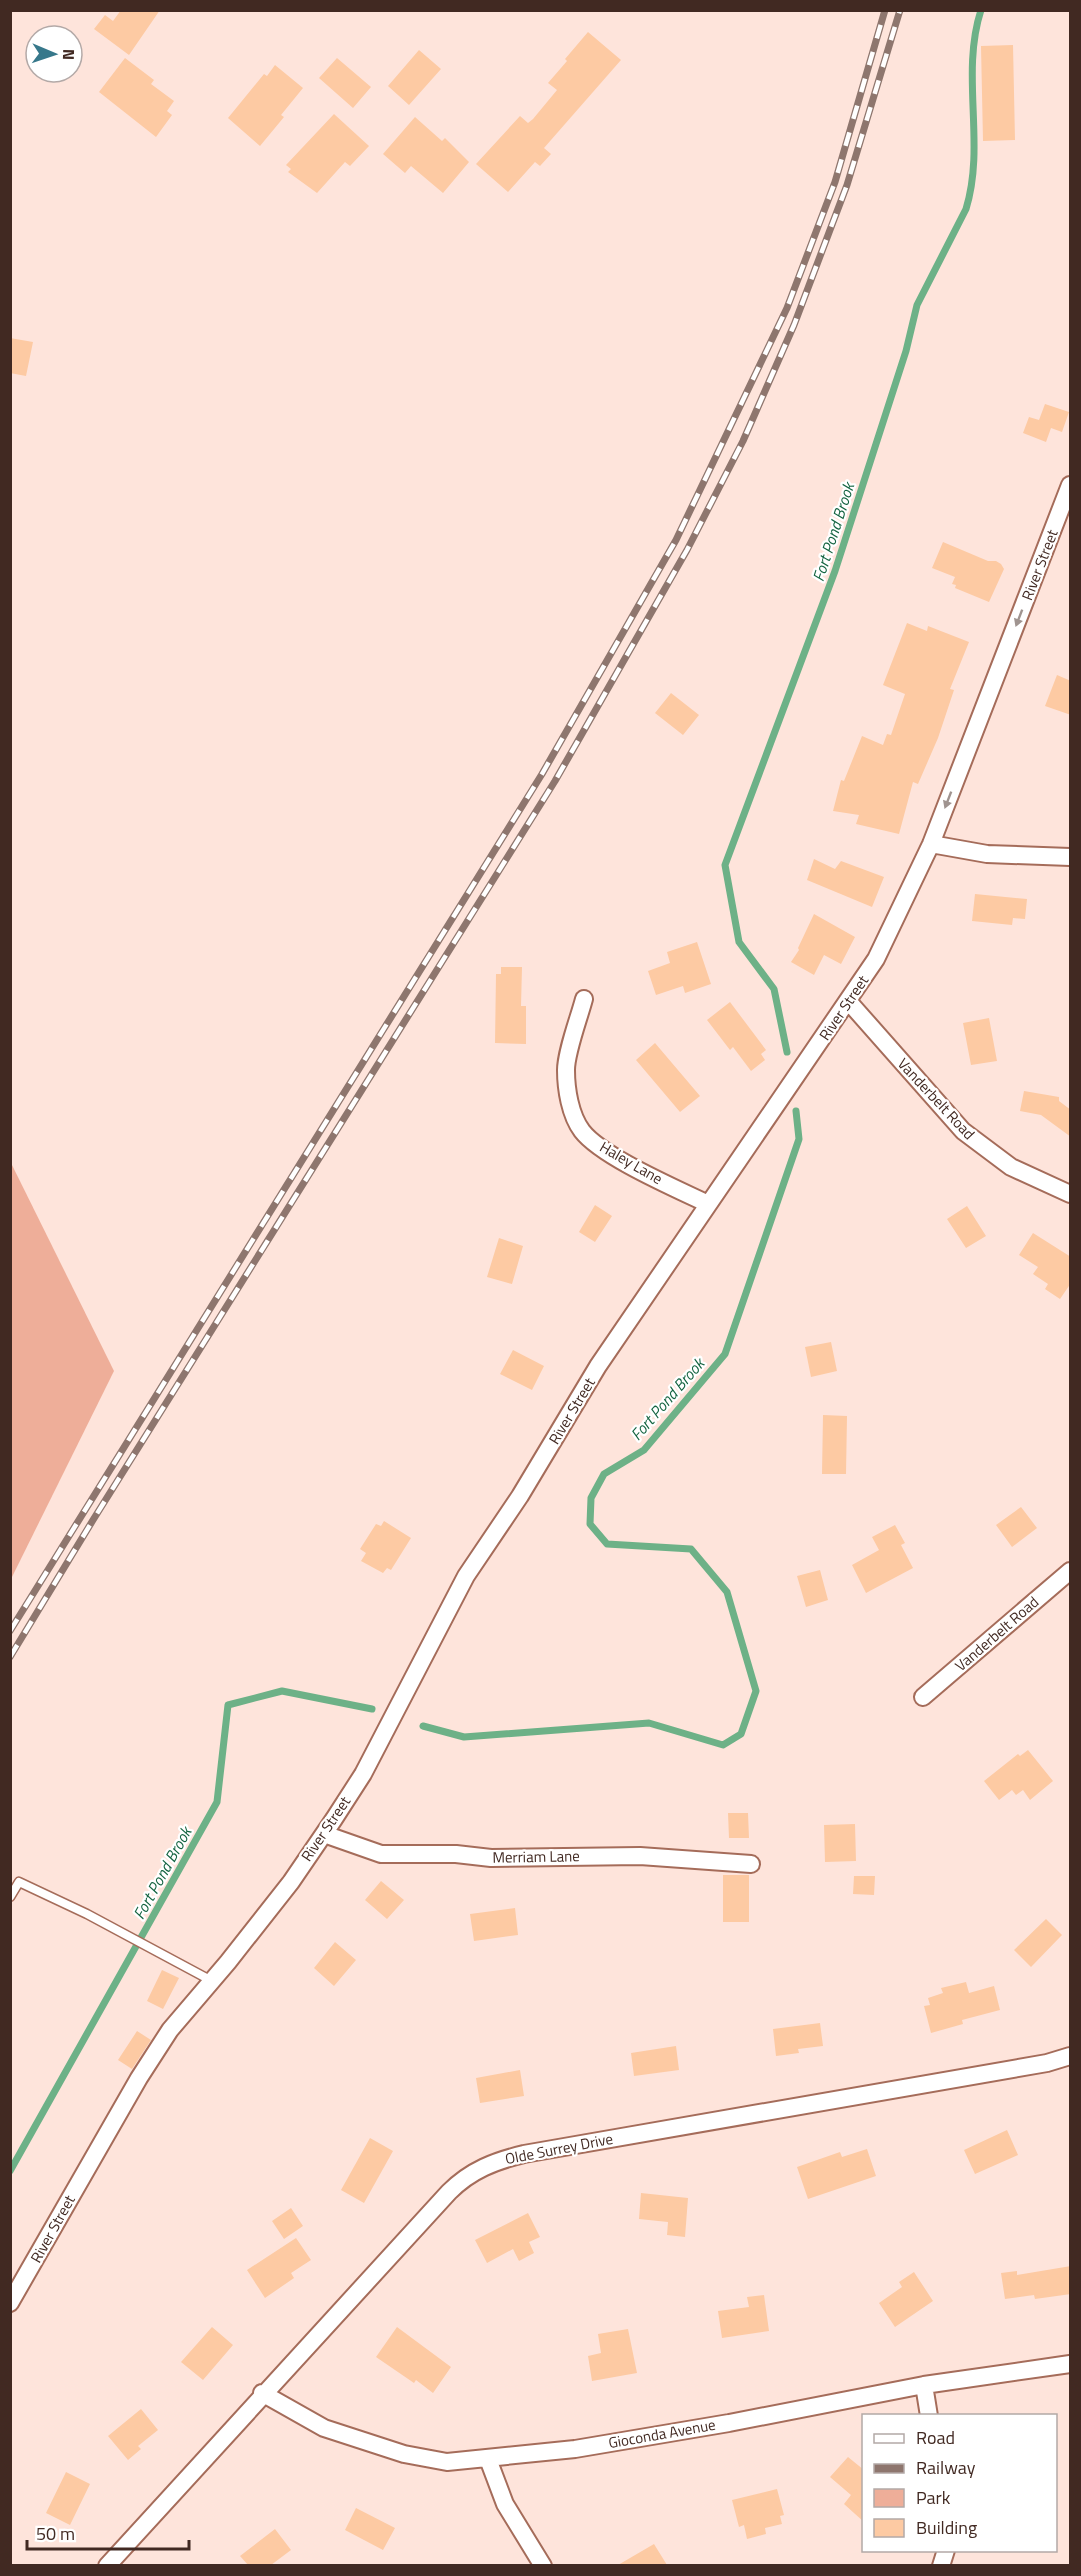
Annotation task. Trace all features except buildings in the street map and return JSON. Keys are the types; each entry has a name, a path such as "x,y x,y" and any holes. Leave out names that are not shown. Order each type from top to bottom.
{"street":[{"name":"River Street","path":"10,2303 170,2030 291,1882 324,1834 363,1774 466,1576 520,1496 598,1366 849,1002 882,949 931,844 1071,485"},
{"path":"931,844 987,854 1071,857"},
{"name":"Haley Lane","path":"584,999 566,1068 569,1100 582,1130 598,1145 649,1175 708,1204"},
{"name":"Vanderbelt Road","path":"849,1002 963,1131 1011,1167 1071,1194"},
{"name":"Vanderbelt Road","path":"923,1697 1071,1571"},
{"name":"Merriam Lane","path":"324,1834 381,1854 456,1854 491,1858 640,1856 751,1864"},
{"name":"Olde Surrey Drive","path":"107,2565 262,2393 464,2177 483,2167 524,2154 1071,2056"},
{"name":"Gioconda Avenue","path":"262,2393 324,2428 404,2454 447,2462 594,2446 924,2385 1071,2364"},
{"path":"924,2385 929,2414"},
{"path":"488,2459 505,2504 543,2565"}],"lane":[{"path":"10,1897 19,1882 87,1914 212,1981"}],"green space":[{"path":"11,1163 114,1371 10,1579"}],"waterway":[{"name":"Fort Pond Brook","path":"787,1052 774,989 739,942 725,865 835,571 906,351 917,305 966,209 972,184 974,160 973,59 975,35 981,10"},
{"name":"Fort Pond Brook","path":"423,1726 464,1737 649,1723 723,1745 741,1734 756,1691 727,1592 691,1549 607,1544 590,1524 591,1498 604,1474 644,1450 725,1354 799,1139 796,1111"},
{"name":"Fort Pond Brook","path":"10,2171 217,1802 228,1705 282,1691 372,1709"}],"railway":[{"path":"10,1631 542,774 676,540 787,308 835,182 885,10"},
{"path":"10,1657 93,1520 555,781 687,550 743,441 794,325 847,185 900,10"}]}
